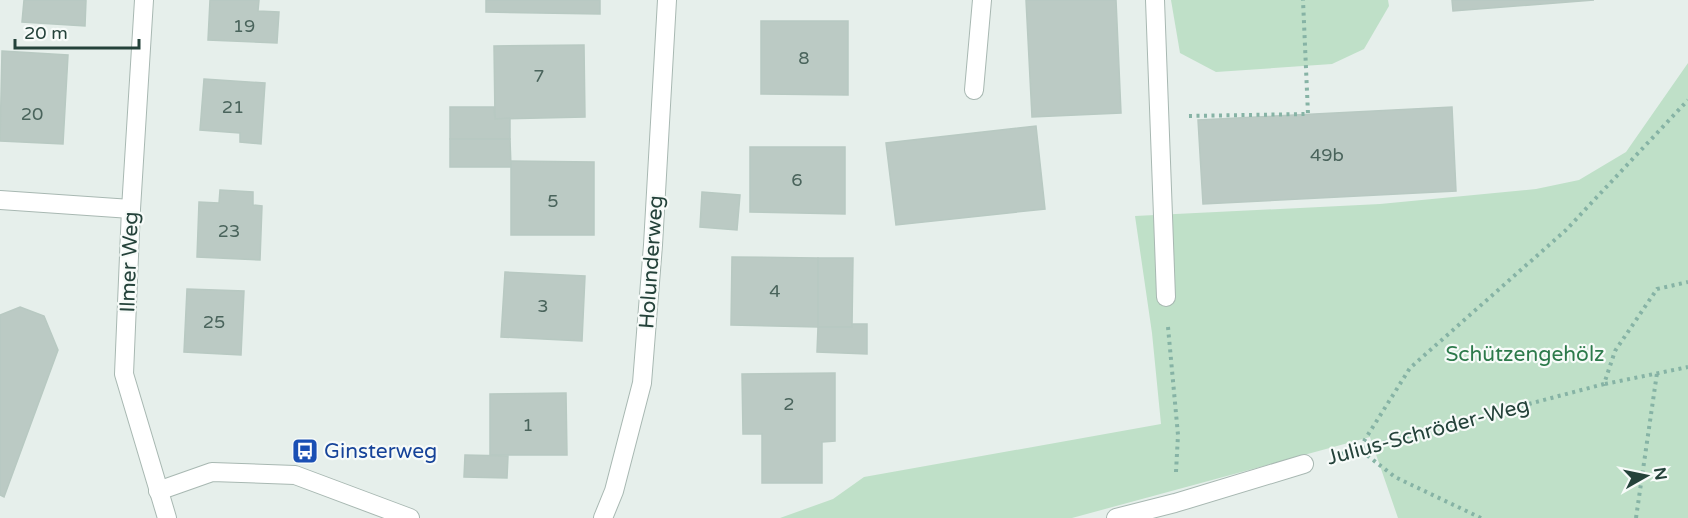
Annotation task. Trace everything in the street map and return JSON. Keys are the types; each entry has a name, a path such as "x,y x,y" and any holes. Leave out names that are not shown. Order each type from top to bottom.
{"street":[{"name":"Ilmer Weg","path":"144,0 131,209 124,374 167,518"},
{"name":"Holunderweg","path":"603,518 614,491 642,383 653,245 667,0"},
{"path":"974,90 982,0"},
{"path":"1155,0 1166,297"},
{"path":"0,200 131,209"},
{"name":"Julius-Schröder-Weg","path":"1116,518 1175,503 1304,464"},
{"path":"159,491 212,472 295,475 410,518"}],"path":[{"path":"1159,117 1308,114 1304,0"},
{"path":"1481,518 1395,477 1359,449 1410,368 1566,230 1688,100"},
{"path":"1604,384 1615,351 1657,289 1688,282"},
{"path":"1166,297 1169,355 1178,435 1175,503"},
{"name":"Julius-Schröder-Weg","path":"1304,464 1604,384 1688,367"},
{"path":"1636,518 1657,373"}],"green space":[{"path":"1171,0 1388,0 1389,6 1364,49 1332,64 1216,72 1180,53"},
{"name":"Schützengehölz","path":"1688,63 1688,518 1398,518 1370,437 1072,518 780,518 833,499 864,477 1161,424 1152,333 1135,216 1380,204 1536,189 1579,180 1626,152"}],"building":[{"path":"24,0 86,0 85,26 22,22"},
{"path":"210,0 259,0 258,11 279,12 277,43 208,40"},
{"path":"486,0 600,0 600,14 486,12"},
{"path":"1026,0 1116,0 1121,113 1032,117"},
{"path":"1452,0 1594,0 1453,11"},
{"path":"761,21 848,21 848,95 761,94"},
{"path":"584,45 585,117 495,119 494,46"},
{"path":"2,51 68,55 63,144 0,141"},
{"path":"204,79 265,83 261,144 240,142 240,133 200,130"},
{"path":"450,107 494,107 495,119 510,118 510,139 450,139"},
{"path":"1452,107 1456,191 1203,204 1198,120"},
{"path":"1036,126 1045,209 896,225 886,143"},
{"path":"450,139 510,139 511,167 450,167"},
{"path":"750,147 845,147 845,214 750,212"},
{"path":"511,161 594,162 594,235 511,235"},
{"path":"220,190 253,192 253,205 262,206 260,260 197,257 199,202 219,203"},
{"path":"702,192 740,195 737,230 700,227"},
{"path":"732,257 818,258 818,327 731,325"},
{"path":"818,258 853,258 852,327 818,327"},
{"path":"505,272 585,276 582,341 501,337"},
{"path":"187,289 244,291 241,355 184,352"},
{"path":"20,307 44,316 58,350 4,497 0,495 0,315"},
{"path":"852,324 867,324 867,354 817,352 818,327 852,327"},
{"path":"835,373 835,441 822,442 822,483 762,483 762,434 743,434 742,374"},
{"path":"566,393 567,455 490,455 490,394"},
{"path":"465,455 508,456 507,478 464,477"}],"place":[{"name":"Ginsterweg","path":"305,451"}]}
